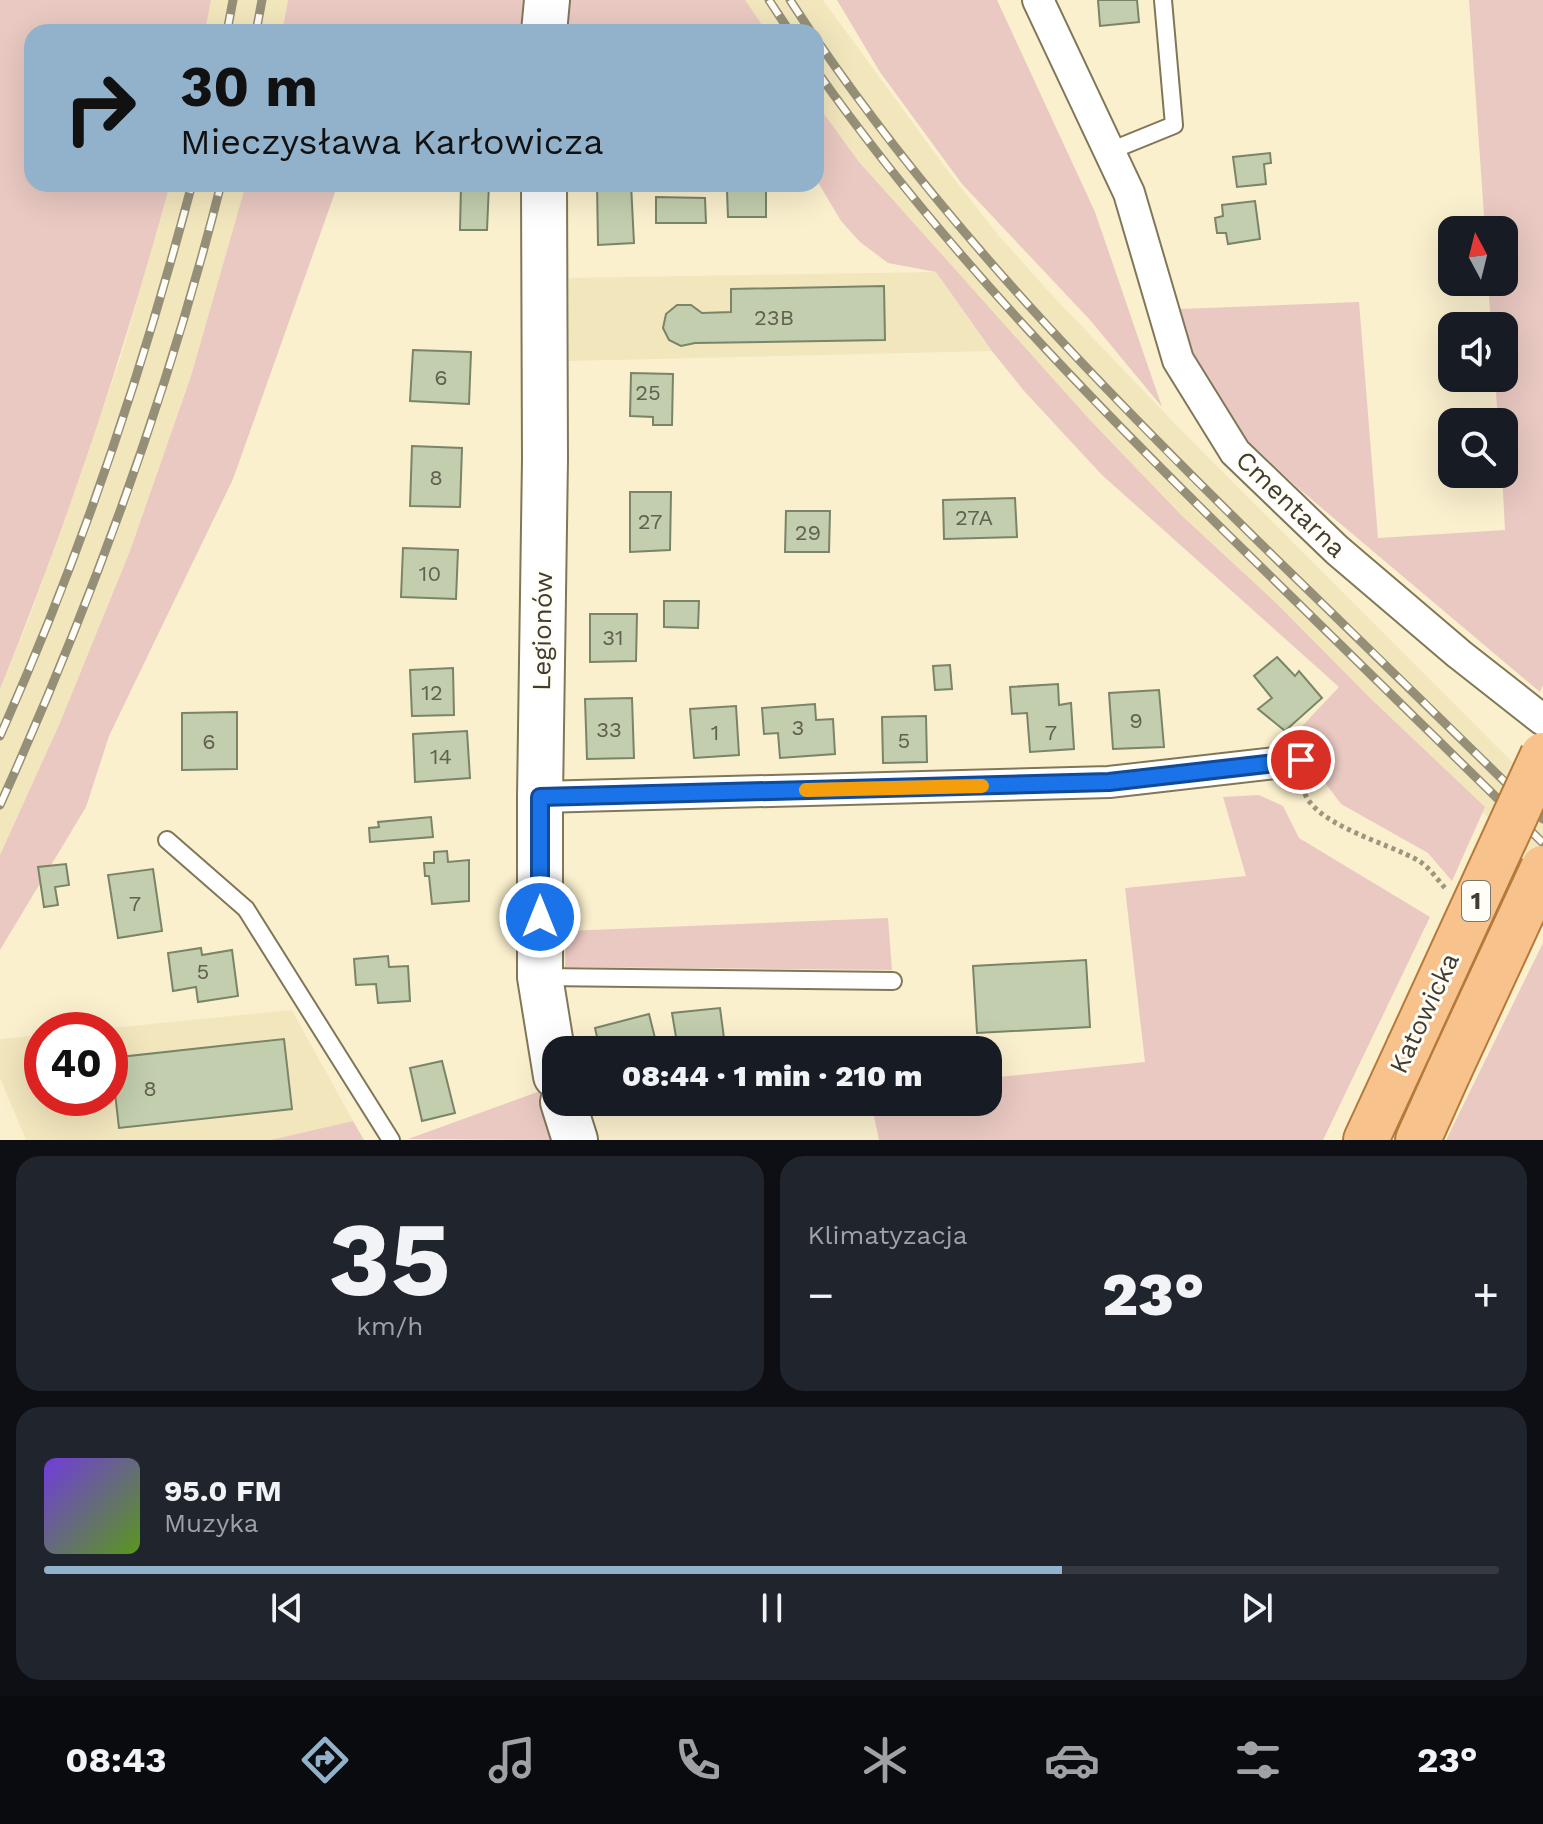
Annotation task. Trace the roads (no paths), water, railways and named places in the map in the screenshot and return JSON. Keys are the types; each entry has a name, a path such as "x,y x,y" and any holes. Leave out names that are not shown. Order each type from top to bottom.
{"main road":[{"name":"Katowicka","path":"1366,1140 1543,755"},
{"name":"Katowicka","path":"1418,1140 1543,868"}],"street":[{"path":"545,24 547,0"},
{"name":"Cmentarna","path":"1038,0 1129,193 1178,360 1235,452 1347,559 1543,720"},
{"name":"Legionów","path":"544,192 540,977 550,1036"},
{"path":"540,797 1109,782 1301,760"},
{"path":"567,1116 575,1140"}],"lane":[{"path":"1110,151 1174,125 1163,0"},
{"path":"167,840 246,909 391,1140"},
{"path":"540,977 893,981"}],"railway":[{"path":"228,24 233,0"},
{"path":"258,24 262,0"},
{"path":"769,0 785,24"},
{"path":"790,0 806,24"},
{"path":"824,50 926,186 1046,324 1238,522 1543,819"},
{"path":"824,81 918,203 1027,329 1202,509 1543,843"},
{"path":"0,736 83,533 152,325 190,192"},
{"path":"0,805 96,577 124,499 176,343 219,192"}]}
